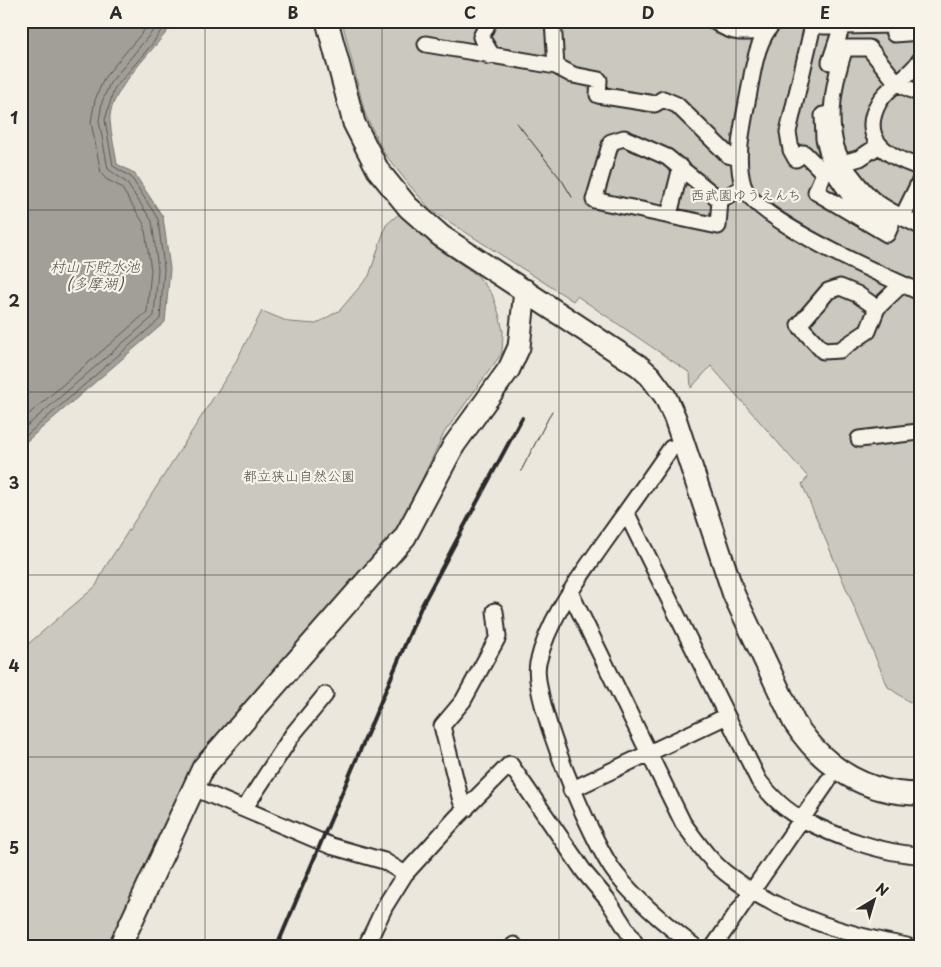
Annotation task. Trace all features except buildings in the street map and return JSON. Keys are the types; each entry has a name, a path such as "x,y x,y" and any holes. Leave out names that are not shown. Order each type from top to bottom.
{"street":[{"path":"327,21 351,117 378,170 422,221 440,236 639,366 650,376 665,396 682,436 734,595 794,722 808,742 825,760 854,780 887,791 920,794"},
{"path":"488,21 481,37 490,52 489,56"},
{"path":"553,21 556,66"},
{"path":"714,21 727,31 746,33 771,26"},
{"path":"814,21 788,132 791,150 796,159 804,153 836,170 871,198 920,226"},
{"path":"822,21 823,26 893,25 894,34 920,32"},
{"path":"771,26 757,54 739,158 744,187 773,217 845,258 920,292"},
{"path":"842,26 825,78 824,139 836,170 852,200 891,225 887,234 816,192 836,170 878,146"},
{"path":"426,44 556,66 573,75 599,80 598,95 655,104 663,99 678,105 728,155 739,158"},
{"path":"836,170 832,107 836,74 845,48 869,48 897,84 920,94"},
{"path":"920,60 879,101 871,127 878,146 898,160 920,167"},
{"path":"624,138 667,156 720,200 718,226 594,200 611,142 624,138"},
{"path":"669,215 681,167"},
{"path":"903,216 920,181"},
{"path":"720,200 744,187"},
{"path":"877,308 857,294 840,287 828,291 799,325 823,351 840,350 868,331 877,308 902,284"},
{"path":"120,946 203,768 226,739 343,610 405,537 454,444 515,357 519,347 525,290"},
{"path":"859,439 918,432"},
{"path":"671,448 570,592 546,636 537,665 546,713 571,790 614,873 669,927 694,946"},
{"path":"626,512 759,782 768,793 801,819 880,850 920,855"},
{"path":"570,592 683,823 701,849 729,876 812,921 877,941 907,946"},
{"path":"466,809 462,801 442,726 463,701 498,637 495,611"},
{"path":"244,809 293,734 325,695"},
{"path":"571,790 647,752 726,716"},
{"path":"366,946 385,906 405,874 510,764 585,873 607,899 637,946"},
{"path":"714,946 828,781"},
{"path":"194,788 331,846 384,860 405,874"}],"green space":[{"name":"西武園ゆうえんち","path":"342,21 920,21 920,706 908,701 888,687 802,484 808,477 711,366 691,388 690,373 577,296 573,301 431,210 384,153 365,114"},
{"name":"都立狭山自然公園","path":"400,213 430,243 478,276 492,294 503,331 502,353 444,433 393,541 194,762 108,946 21,946 21,650 96,586 104,569 233,367 262,311 289,322 316,324 340,310 369,276 386,225"}],"water":[{"name":"村山下貯水池 (多摩湖)","path":"21,21 172,21 172,25 124,85 111,110 110,121 117,164 134,173 163,217 170,269 165,322 21,446"}],"tram line":[{"path":"517,123 563,182 572,197"},
{"path":"521,471 552,411"}],"railway":[{"path":"277,946 421,607 522,418"}]}
